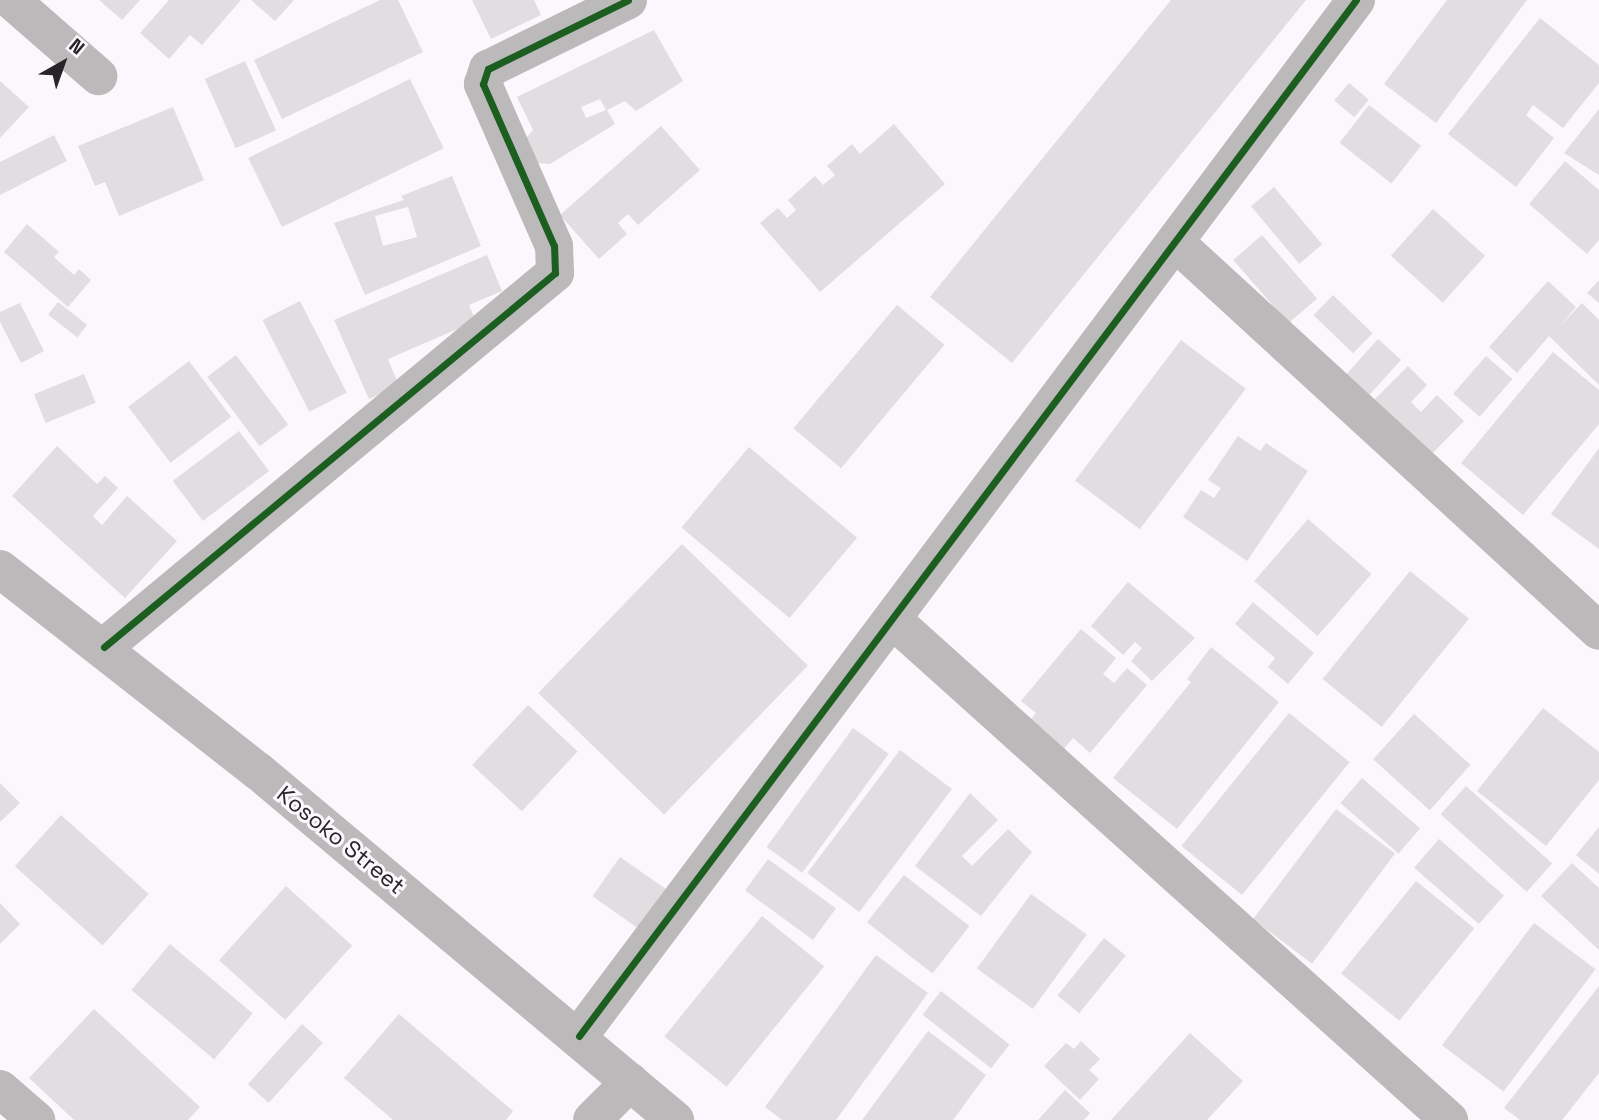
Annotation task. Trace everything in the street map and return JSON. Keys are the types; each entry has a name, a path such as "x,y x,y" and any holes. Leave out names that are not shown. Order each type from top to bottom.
{"street":[{"path":"11,0 98,76"},
{"path":"104,647 555,273 554,246 483,84 488,69 628,0"},
{"path":"579,1036 1356,0"},
{"path":"1175,242 1599,631"},
{"name":"Kosoko Street","path":"0,569 104,647 579,1036 675,1120"},
{"path":"893,620 1449,1120"},
{"path":"592,1120 630,1082"},
{"path":"0,1089 36,1120"}],"building":[{"path":"99,0 140,0 122,20"},
{"path":"169,0 241,0 202,45 190,35 169,59 140,33"},
{"path":"251,0 294,0 275,21"},
{"path":"380,0 398,0 423,52 282,119 254,60"},
{"path":"472,0 534,0 541,15 491,39"},
{"path":"1171,0 1306,0 1012,363 930,297"},
{"path":"1447,0 1527,0 1436,123 1384,84"},
{"path":"1540,18 1599,65 1599,83 1563,128 1533,105 1526,115 1554,138 1516,187 1448,134"},
{"path":"654,30 683,81 636,111 625,101 607,110 615,124 550,164 538,163 526,138 533,130 517,97","holes":["600,99 606,110 586,118 581,107"]},
{"path":"245,61 276,130 236,148 205,79"},
{"path":"410,79 444,148 282,227 248,158"},
{"path":"0,81 29,107 0,138"},
{"path":"1349,83 1369,100 1354,117 1334,101"},
{"path":"1369,105 1421,146 1391,183 1339,143"},
{"path":"173,107 204,180 119,216 105,182 95,186 78,146"},
{"path":"1599,109 1599,175 1564,153"},
{"path":"894,124 945,184 820,292 760,223 778,208 787,218 796,210 788,200 815,176 823,185 835,175 827,166 852,144 860,154"},
{"path":"661,126 700,170 638,225 628,214 618,223 627,234 599,259 560,215"},
{"path":"54,135 67,161 0,195 0,162"},
{"path":"1565,161 1599,190 1599,240 1587,254 1529,204"},
{"path":"452,176 481,246 365,295 334,223 404,200 401,196","holes":["408,207 417,237 383,246 375,216"]},
{"path":"1274,187 1322,244 1299,264 1251,206"},
{"path":"1433,209 1485,256 1443,303 1391,256"},
{"path":"27,224 59,252 54,257 74,275 79,269 91,280 68,307 4,252"},
{"path":"1262,235 1317,298 1288,323 1233,260"},
{"path":"487,255 502,291 469,305 476,321 388,359 399,386 369,399 334,320"},
{"path":"1599,280 1599,303 1587,293"},
{"path":"1548,281 1576,307 1558,328 1582,303 1599,320 1599,385 1549,336 1517,373 1489,347"},
{"path":"1333,295 1373,333 1353,353 1314,315"},
{"path":"300,301 347,393 309,412 263,320"},
{"path":"58,302 87,325 77,337 48,315"},
{"path":"20,303 44,351 21,363 0,322 0,312"},
{"path":"897,305 944,345 841,468 794,428"},
{"path":"1378,339 1401,360 1370,395 1347,374"},
{"path":"1181,340 1246,389 1140,529 1075,481"},
{"path":"1553,352 1599,390 1599,424 1523,515 1461,463"},
{"path":"236,355 288,424 260,446 207,377"},
{"path":"1486,356 1512,379 1480,417 1453,394"},
{"path":"189,361 231,417 170,463 128,407"},
{"path":"1408,366 1427,385 1411,402 1421,412 1437,395 1464,421 1430,456 1373,401"},
{"path":"84,374 96,403 46,423 34,394"},
{"path":"239,431 269,471 203,521 173,481"},
{"path":"1238,436 1260,451 1266,443 1308,471 1247,561 1183,517 1201,490 1214,498 1221,488 1208,480"},
{"path":"57,446 97,484 105,476 118,488 93,516 102,525 127,496 177,541 125,598 12,496"},
{"path":"749,447 857,538 790,618 682,527"},
{"path":"1599,448 1599,549 1551,514"},
{"path":"1308,519 1371,574 1318,636 1254,581"},
{"path":"682,544 808,666 664,814 538,693"},
{"path":"1410,571 1469,619 1382,727 1323,679"},
{"path":"1128,582 1195,638 1152,681 1131,661 1142,648 1135,642 1123,655 1091,626"},
{"path":"1253,602 1314,653 1288,684 1268,667 1275,658 1235,624"},
{"path":"1081,629 1116,658 1103,674 1114,683 1127,668 1147,685 1090,753 1073,738 1059,755 1025,726 1036,713 1021,701"},
{"path":"1211,647 1279,702 1177,829 1113,778 1191,682 1187,679"},
{"path":"528,705 578,751 522,811 472,765"},
{"path":"1543,708 1599,752 1599,780 1546,846 1477,791"},
{"path":"1289,713 1350,762 1242,895 1181,846"},
{"path":"1414,714 1470,765 1430,810 1373,759"},
{"path":"853,728 889,754 802,873 767,847"},
{"path":"900,750 952,789 859,912 807,873"},
{"path":"1362,778 1420,829 1398,853 1340,803"},
{"path":"0,783 20,803 0,822"},
{"path":"1466,786 1552,864 1527,892 1441,814"},
{"path":"970,793 998,820 962,856 972,866 1008,829 1032,852 981,916 915,866"},
{"path":"1336,809 1395,854 1312,964 1253,919"},
{"path":"61,815 149,894 103,945 15,866"},
{"path":"1599,827 1599,874 1576,855"},
{"path":"1439,839 1504,895 1479,924 1414,868"},
{"path":"620,857 671,893 643,932 592,896"},
{"path":"768,859 836,908 813,940 745,891"},
{"path":"1572,863 1599,888 1599,950 1541,896"},
{"path":"904,875 969,926 932,973 867,922"},
{"path":"1416,881 1474,928 1399,1021 1341,973"},
{"path":"286,886 352,946 285,1020 219,960"},
{"path":"1031,894 1087,935 1033,1009 977,968"},
{"path":"0,903 20,924 0,944"},
{"path":"762,916 824,966 727,1087 664,1036"},
{"path":"1534,923 1595,969 1503,1092 1442,1045"},
{"path":"1104,938 1126,956 1079,1013 1057,996"},
{"path":"170,944 253,1013 214,1059 131,990"},
{"path":"876,955 928,993 836,1120 782,1120 765,1107"},
{"path":"1599,986 1599,1073 1562,1120 1520,1120 1504,1108"},
{"path":"941,991 1010,1045 991,1068 923,1015"},
{"path":"94,1009 200,1107 188,1120 74,1120 29,1078"},
{"path":"399,1014 513,1111 506,1120 393,1120 344,1078"},
{"path":"302,1024 323,1043 269,1103 248,1084"},
{"path":"928,1031 986,1075 953,1120 862,1120"},
{"path":"1190,1033 1243,1081 1207,1120 1111,1120"},
{"path":"1081,1041 1100,1059 1089,1070 1099,1079 1080,1100 1044,1066 1066,1043 1074,1049"},
{"path":"1065,1090 1090,1113 1084,1120 1038,1120"}],"cycle path":[{"path":"104,647 555,273 554,246 483,84 488,69 628,0"},
{"path":"579,1036 1356,0"}]}
